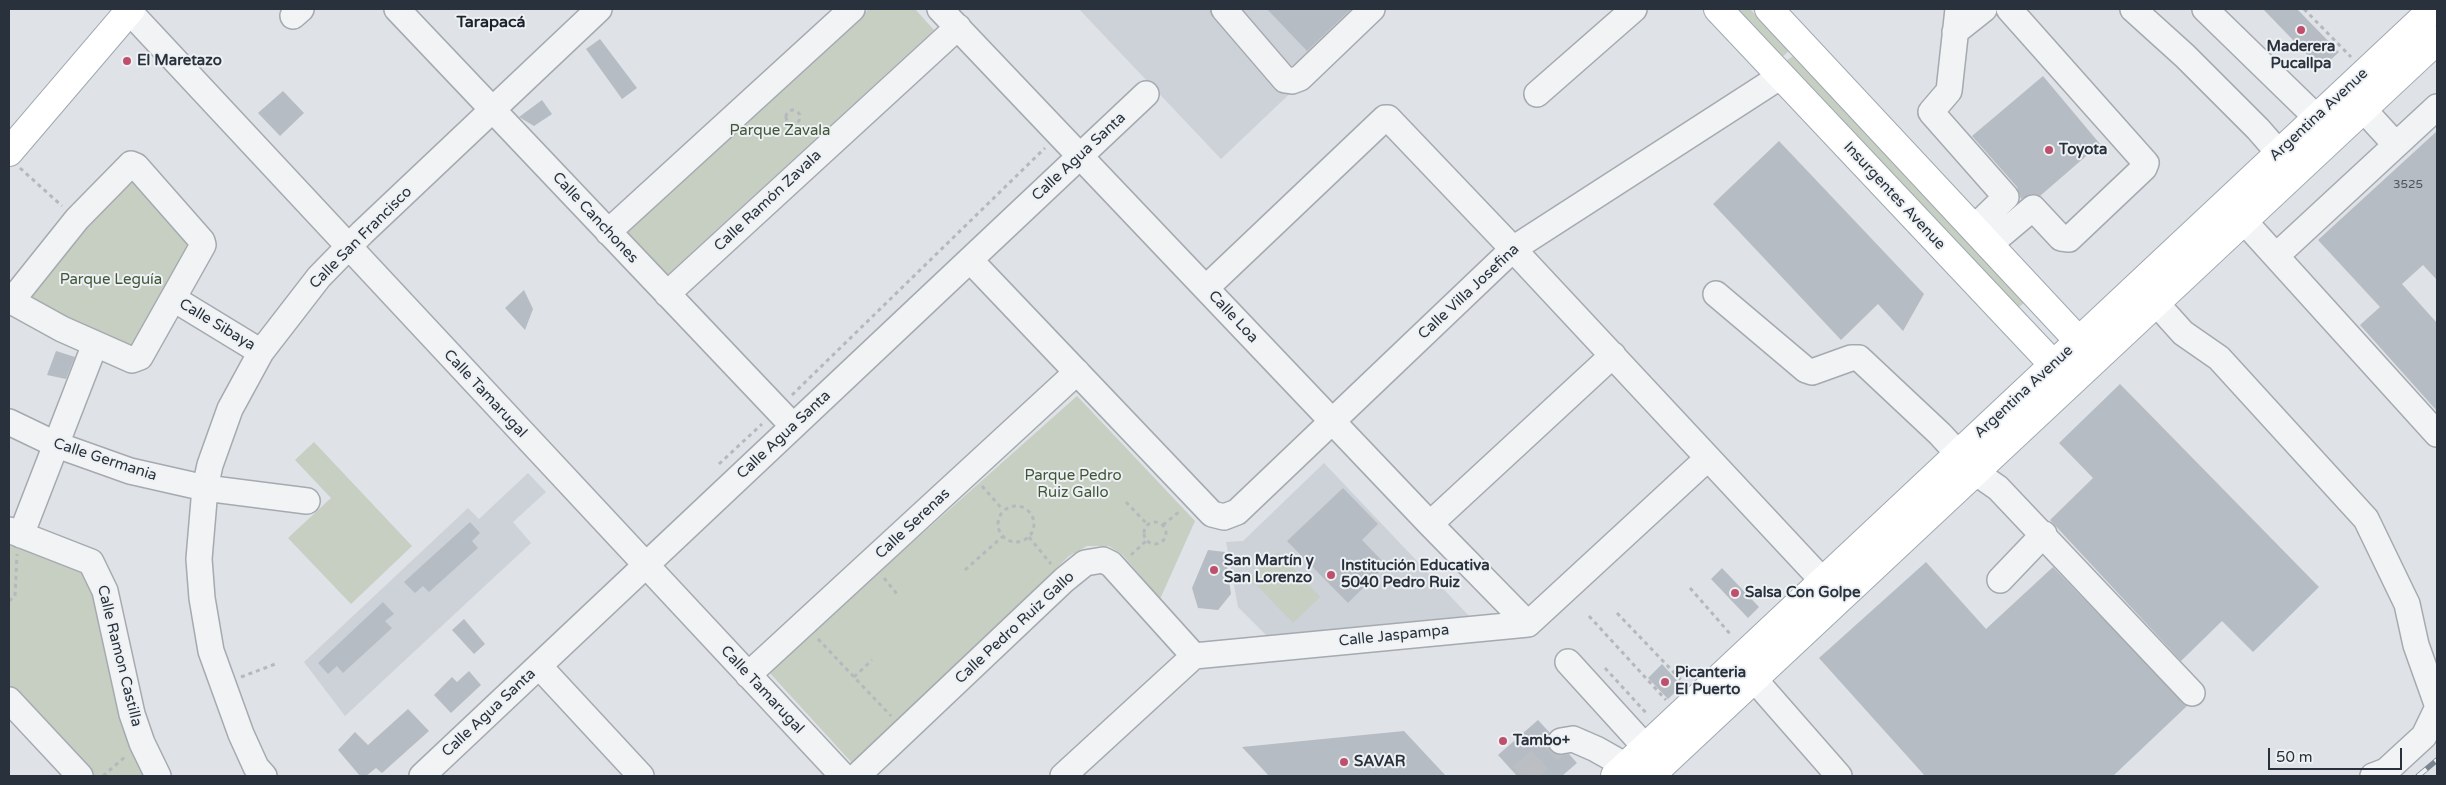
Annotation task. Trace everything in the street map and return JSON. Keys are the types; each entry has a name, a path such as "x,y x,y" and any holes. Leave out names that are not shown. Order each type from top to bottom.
{"main road":[{"name":"Insurgentes Avenue","path":"1718,9 2062,374"},
{"path":"1769,9 2087,350"},
{"name":"Argentina Avenue","path":"1655,747 1754,679 1831,590 2087,350 2279,154 2433,9"},
{"path":"12,158 130,10"},
{"name":"Argentina Avenue","path":"2087,350 2156,303 2437,40"},
{"name":"Argentina Avenue","path":"1655,747 1747,652 1831,590"}],"street":[{"name":"Calle Canchones","path":"397,9 785,418"},
{"name":"Calle San Francisco","path":"264,776 256,767 241,734 212,651 202,598 198,559 210,465 230,409 261,352 319,277 347,247 599,9"},
{"path":"608,232 852,9"},
{"name":"Calle Loa","path":"940,9 1430,524 1528,624"},
{"path":"1224,9 1285,80 1292,81 1300,78 1372,9"},
{"path":"1537,94 1634,9"},
{"path":"1981,237 2006,197 1931,112 1949,91 1957,20 1984,9"},
{"path":"1981,237 2033,208 2061,238 2069,239 2144,168 2146,163 2010,9"},
{"path":"2132,9 2185,56 2258,129 2279,154"},
{"path":"2205,9 2317,118"},
{"name":"Calle Tamarugal","path":"130,10 347,247 843,776"},
{"name":"Calle Ramón Zavala","path":"667,294 958,27"},
{"name":"Calle Villa Josefina","path":"1077,372 1212,514 1224,516 1237,512 1513,248 1781,76"},
{"name":"Calle Agua Santa","path":"422,776 646,565 785,418 970,260 1146,94"},
{"path":"2276,256 2437,107"},
{"path":"2363,109 2396,145"},
{"path":"1206,288 1385,118 1388,118 1513,248 1831,590"},
{"path":"128,165 136,166 202,241 201,249 174,299 137,359 132,360 62,329 14,302 12,299 78,219 128,165"},
{"path":"2244,221 2437,434"},
{"path":"970,260 1077,372"},
{"path":"1716,294 1806,370 1812,372 1851,358 1859,358 1940,434 1967,463 1998,488 2044,534 2192,693"},
{"name":"Calle Sibaya","path":"174,299 261,352"},
{"path":"2156,303 2183,333 2219,358 2366,519 2407,604 2416,645 2437,704"},
{"path":"15,532 57,445 96,344"},
{"path":"1430,524 1613,355"},
{"name":"Calle Serenas","path":"748,675 1077,372"},
{"name":"Calle Germania","path":"9,422 57,445 130,471 206,488 307,501"},
{"path":"1528,624 1708,458"},
{"name":"Calle Ramon Castilla","path":"15,532 91,562 105,591 132,714 142,742 158,776"},
{"path":"2000,580 2044,534"},
{"name":"Calle Pedro Ruiz Gallo","path":"857,776 1064,580 1086,563 1103,560 1111,564 1194,656"},
{"name":"Calle Jaspampa","path":"1194,656 1528,624"},
{"path":"1063,776 1194,656"},
{"path":"1568,662 1655,747"},
{"path":"539,666 641,776"},
{"path":"1754,679 1834,774"},
{"path":"9,700 80,776"},
{"path":"2373,776 2386,771 2424,736 2437,709"},
{"path":"1561,741 1573,739 1596,749 1655,747"}],"path":[{"path":"2304,9 2365,72"},
{"path":"794,110 798,112 800,119 798,122 789,122 786,119 788,112 794,110"},
{"path":"714,470 785,418 1060,134"},
{"path":"12,158 78,219"},
{"path":"970,472 1003,510"},
{"path":"1126,502 1148,525"},
{"path":"1015,505 1027,509 1034,519 1033,532 1029,537 1012,542 1002,537 998,526 1003,510 1015,505"},
{"path":"1153,522 1163,525 1166,532 1163,541 1153,544 1147,540 1144,533 1148,525 1153,522"},
{"path":"9,601 15,596 15,532"},
{"path":"965,570 1002,537"},
{"path":"1029,537 1064,580"},
{"path":"1690,588 1747,652"},
{"path":"1617,613 1655,747"},
{"path":"1589,616 1655,747"},
{"path":"804,624 906,731"},
{"path":"854,677 872,660"},
{"path":"1600,662 1655,747"},
{"path":"223,684 278,663"},
{"path":"103,776 142,742"}],"shaded area":[{"path":"1079,9 1379,9 1221,159"},
{"name":"Institución Educativa 5040 Pedro Ruiz","path":"1324,463 1470,617 1269,638 1238,607 1226,542 1243,541"},
{"path":"528,473 546,492 513,522 531,543 345,716 304,662 468,508 479,519"}],"green space":[{"name":"Parque Zavala","path":"869,9 915,9 934,30 666,276 625,232"},
{"path":"1731,9 1750,9 1789,51 1779,60"},
{"path":"1793,56 2027,301 2016,309 1784,62"},
{"name":"Parque Leguía","path":"134,175 195,242 134,352 24,302 125,176"},
{"name":"Parque Pedro Ruiz Gallo","path":"1077,396 1195,521 1160,599 1123,555 1109,546 1087,546 1069,556 853,764 768,671"},
{"path":"314,442 412,546 351,604 288,538 331,498 295,460"},
{"path":"9,537 83,570 93,591 123,728 147,776 91,776 9,689"},
{"path":"1278,552 1320,597 1293,623 1250,578"}],"building":[{"path":"1267,9 1351,9 1307,51"},
{"name":"Maderera Pucallpa","path":"2263,9 2297,9 2339,52 2321,69"},
{"path":"600,39 637,88 622,99 586,49"},
{"path":"2043,76 2100,144 2040,196 2031,194 2021,199 2017,187 1972,136"},
{"path":"283,91 304,113 280,136 258,113"},
{"path":"542,100 552,114 534,126 519,117"},
{"path":"2437,131 2437,280 2423,265 2402,284 2437,323 2437,411 2360,325 2380,307 2318,240"},
{"path":"1779,141 1924,294 1903,331 1878,304 1841,340 1713,204"},
{"path":"524,290 533,309 525,330 505,308"},
{"path":"56,351 75,357 66,379 47,375"},
{"path":"2120,384 2319,587 2253,652 2222,621 2181,661 2050,520 2093,478 2059,443"},
{"path":"1343,488 1378,524 1362,540 1386,565 1348,603 1287,541"},
{"path":"470,522 480,533 472,541 478,548 429,592 423,586 415,593 404,582"},
{"name":"San Martín y San Lorenzo","path":"1208,550 1225,552 1231,594 1218,610 1198,608 1192,588"},
{"path":"1926,562 1986,629 2053,567 2187,706 2113,776 1925,776 1819,658"},
{"name":"Salsa Con Golpe","path":"1722,568 1759,607 1748,618 1711,579"},
{"path":"383,602 394,614 385,621 392,628 343,673 337,666 328,674 318,663"},
{"path":"464,619 485,644 474,654 452,630"},
{"name":"Picanteria El Puerto","path":"1662,664 1682,686 1668,699 1648,678"},
{"path":"469,671 481,685 451,713 434,695 452,677 457,682"},
{"path":"408,709 429,731 382,773 376,768 366,776 360,776 338,750 355,732 368,745"},
{"path":"1538,720 1550,733 1547,743 1550,750 1556,755 1569,754 1577,763 1562,776 1517,776 1498,755"},
{"name":"SAVAR","path":"1404,731 1446,776 1269,776 1242,747"}],"tunnel":[{"path":"1521,776 1561,741"}],"railway":[{"path":"2418,776 2437,760"}],"place":[{"name":"Maderera Pucallpa","path":"2301,30"},
{"name":"El Maretazo","path":"127,61"},
{"name":"Toyota","path":"2049,150"},
{"name":"San Martín y San Lorenzo","path":"1214,570"},
{"name":"Institución Educativa 5040 Pedro Ruiz","path":"1331,575"},
{"name":"Salsa Con Golpe","path":"1735,593"},
{"name":"Picanteria El Puerto","path":"1665,682"},
{"name":"Tambo+","path":"1503,741"},
{"name":"SAVAR","path":"1344,762"}],"district":[{"name":"Tarapacá","path":"491,23"}]}
